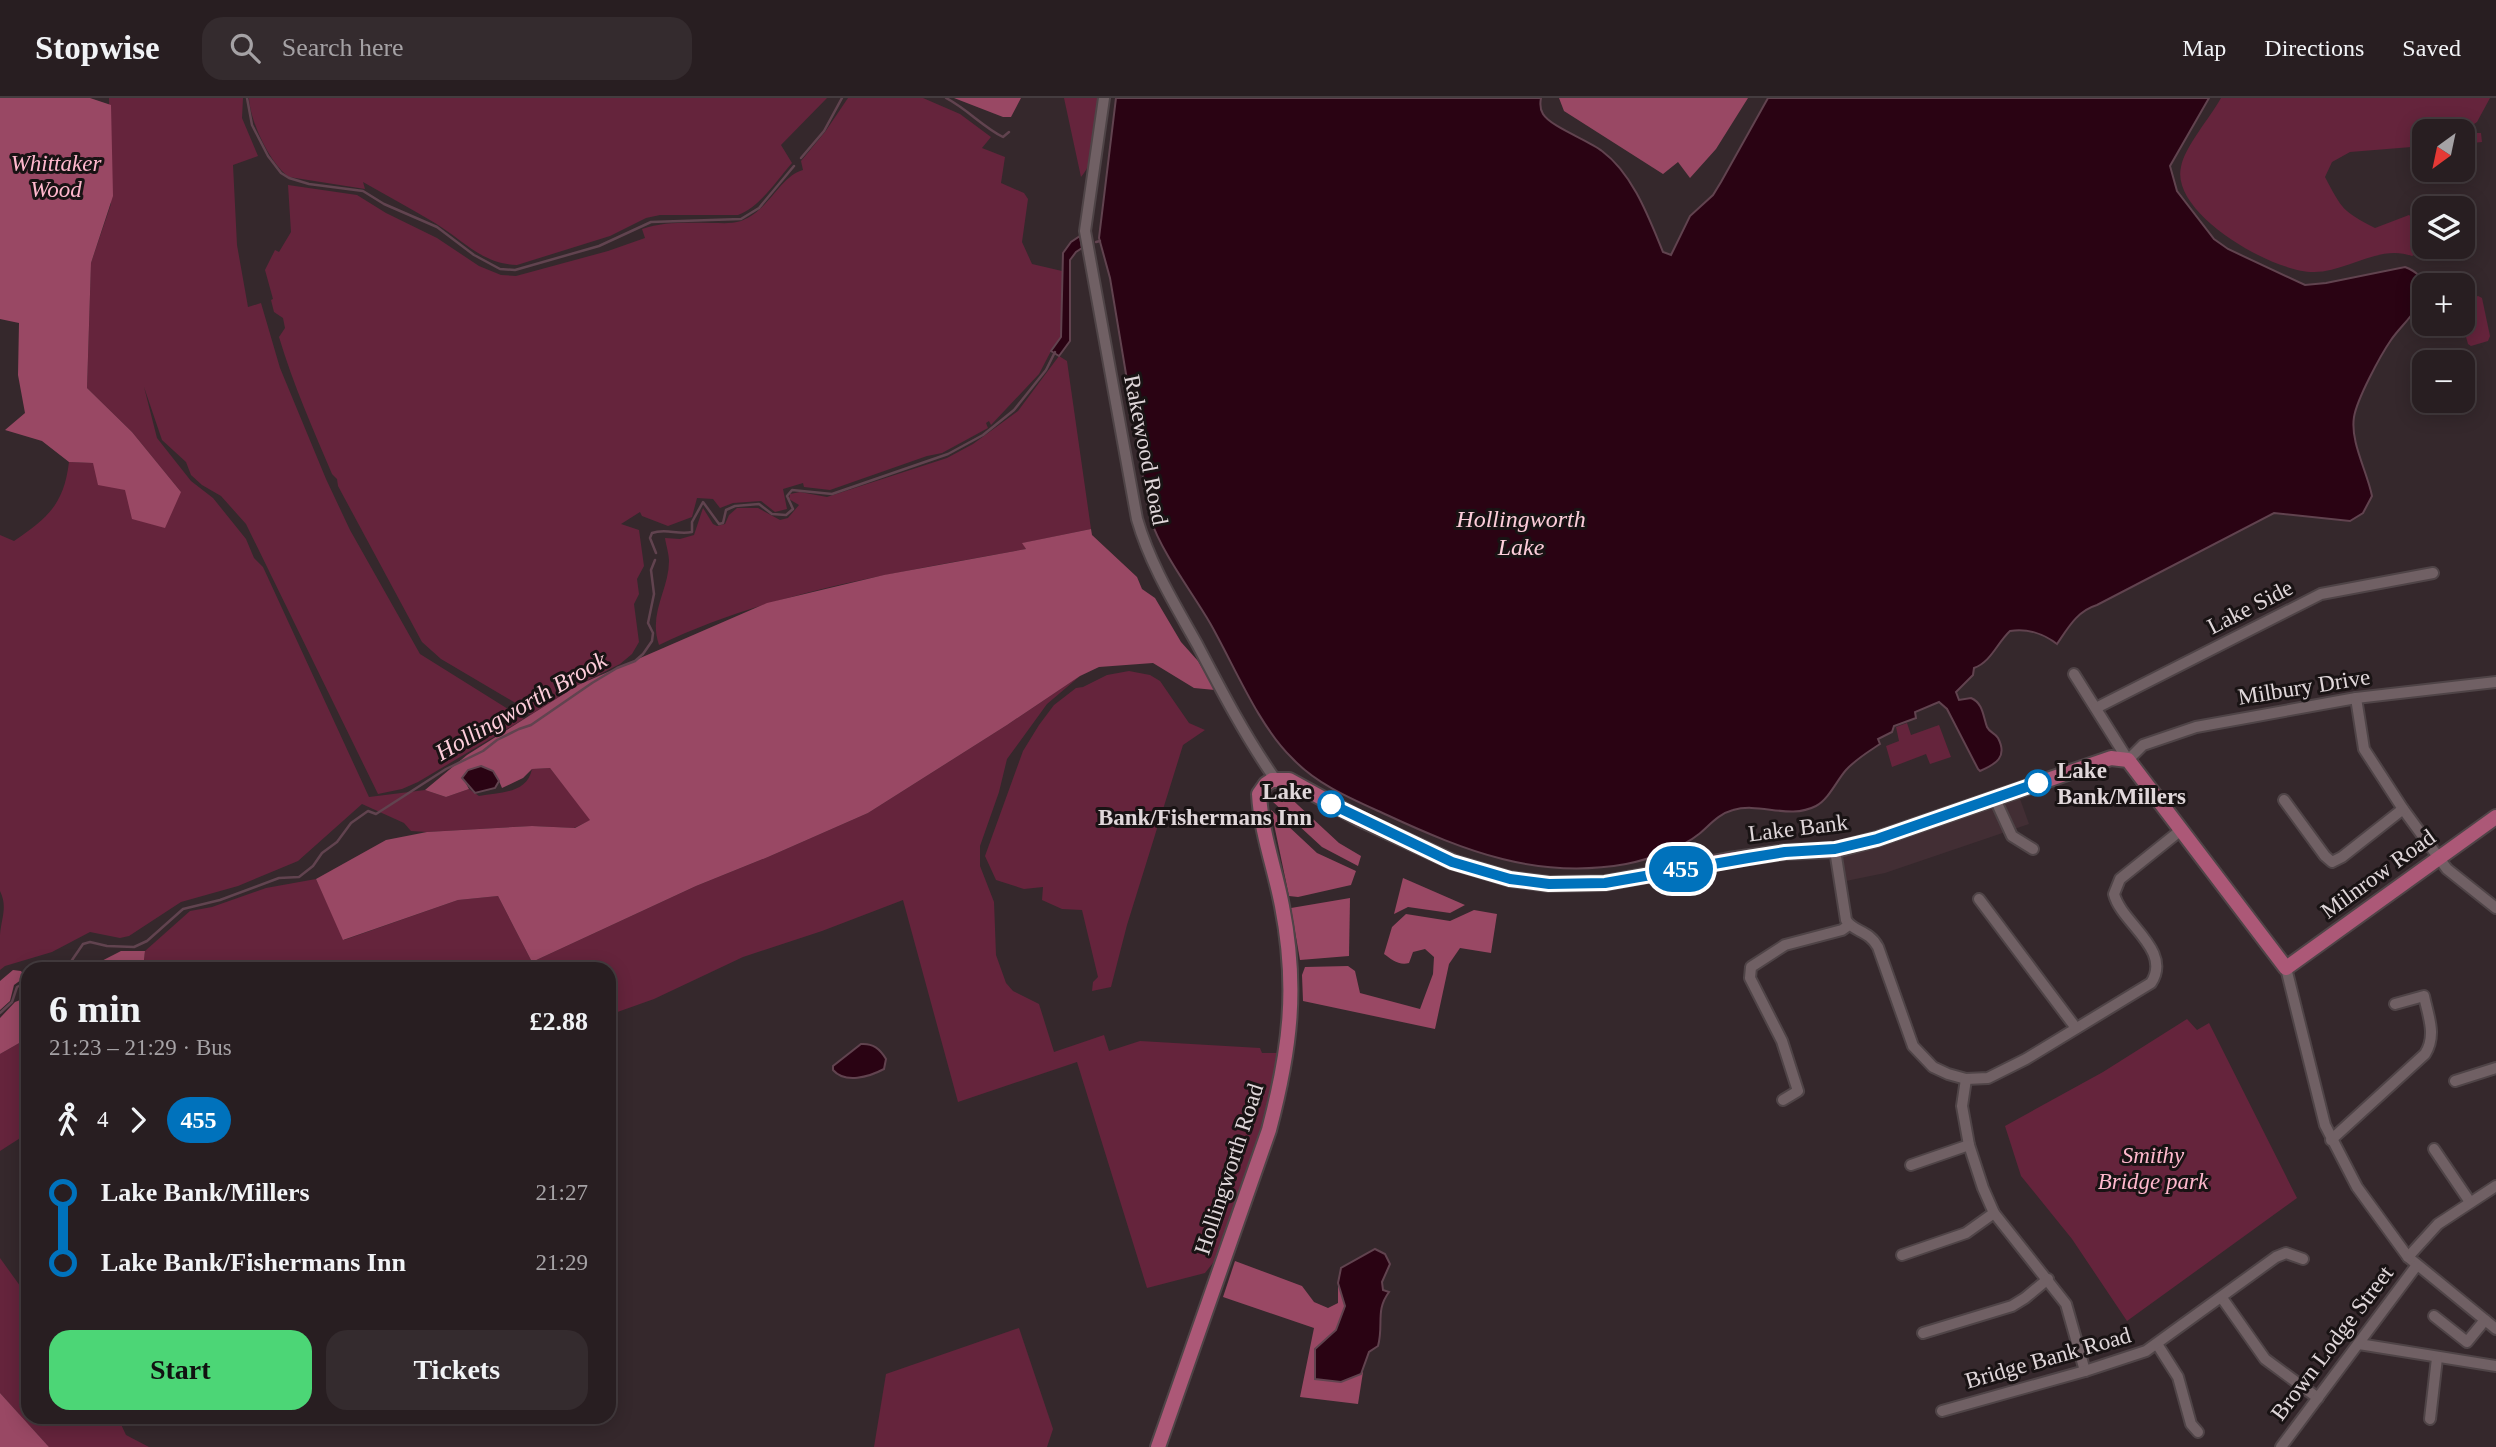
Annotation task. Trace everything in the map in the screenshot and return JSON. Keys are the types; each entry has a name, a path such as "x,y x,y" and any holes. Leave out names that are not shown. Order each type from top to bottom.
{"main road":[{"name":"Lake Bank","path":"1275,779 1289,780 1360,819 1452,862 1510,879 1549,884 1605,883 1785,852 1835,849 1877,839 1995,799 2058,772 2111,758 2129,760"},
{"path":"2129,760 2286,968"},
{"name":"Hollingworth Road","path":"1158,1447 1269,1130 1282,1082 1290,1035 1291,966 1259,794 1266,784 1275,779"},
{"name":"Milnrow Road","path":"2286,968 2496,817"}],"street":[{"name":"Rakewood Road","path":"1104,98 1085,231 1137,519 1160,577 1229,704 1275,779"},
{"name":"Lake Side","path":"2095,708 2321,594 2432,573"},
{"path":"2074,674 2129,760"},
{"name":"Milbury Drive","path":"2129,760 2143,745 2196,727 2356,698 2496,682"},
{"path":"2356,698 2364,749 2403,808 2447,869 2496,908"},
{"path":"1995,799 2012,836 2032,849"},
{"path":"2284,800 2332,862 2403,808"},
{"path":"1835,849 1846,920 1849,925 1869,934 1878,947 1913,1046 1933,1067 1948,1074 1966,1079 1988,1079 2146,987 2155,978 2155,957 2117,906 2114,894 2120,879 2180,831"},
{"path":"1979,899 2076,1028"},
{"path":"1783,1100 1798,1091 1782,1041 1750,978 1751,967 1785,945 1842,930 1849,925"},
{"path":"2286,968 2325,1125 2357,1187 2386,1230 2413,1261 2496,1329"},
{"path":"2331,1140 2425,1054 2431,1045 2432,1031 2424,996 2395,1004"},
{"path":"2455,1081 2496,1068"},
{"path":"1966,1079 1962,1106 1969,1145 1983,1188 1994,1213 2066,1304 2085,1371"},
{"path":"1911,1165 1969,1145"},
{"path":"2434,1149 2470,1202"},
{"name":"Brown Lodge Street","path":"2281,1447 2359,1344 2438,1224 2496,1186"},
{"path":"1902,1255 1966,1233 1994,1213"},
{"name":"Bridge Bank Road","path":"1941,1410 2085,1371 2146,1351 2276,1257 2286,1253 2303,1259"},
{"path":"1923,1333 2012,1306 2048,1279"},
{"path":"2222,1298 2265,1359 2318,1398"},
{"path":"2434,1316 2467,1342 2485,1320"},
{"path":"2157,1343 2178,1377 2191,1424 2198,1432"},
{"path":"2359,1344 2496,1366"},
{"path":"2430,1419 2437,1358"}],"shaded area":[{"path":"2019,796 2029,824 1885,873 1846,881 1841,854"}],"green space":[{"name":"Whittaker Wood","path":"0,98 90,98 111,105 113,196 91,263 87,388 132,432 181,492 165,528 132,519 125,490 98,485 93,463 69,462 42,441 5,430 25,413 18,375 19,323 0,319"},
{"path":"109,98 243,98 242,118 258,156 233,165 237,245 248,307 261,303 280,368 326,479 350,530 420,654 524,719 418,782 402,789 378,794 246,524 221,496 191,475 186,462 162,440 144,387 157,438 191,481 213,498 246,539 254,558 263,567 369,797 425,790 446,797 469,789 479,796 504,792 525,783 532,769 550,768 591,820 574,828 532,826 411,831 404,823 362,804 298,861 238,886 181,902 129,936 120,938 90,932 52,952 5,966 0,970 0,935 4,908 0,891 0,535 14,541 45,517 63,489 69,462 93,463 181,492 132,432 87,388 91,263 111,204"},
{"path":"249,98 827,98 781,145 792,163 768,192 746,211 738,215 660,215 646,218 610,236 517,265 505,264 483,256 435,223 363,182 365,189 289,177 275,162 262,141"},
{"path":"848,98 923,98 960,114 991,137 982,148 1005,157 1001,183 1024,193 1028,199 1022,242 1032,264 1062,271 1061,339 1039,374 991,425 989,421 986,423 988,428 942,453 830,490 804,487 803,483 783,489 787,509 775,512 761,501 733,503 720,508 713,499 697,498 692,517 668,526 642,516 640,512 621,524 639,530 644,566 637,579 639,594 634,604 639,642 632,654 620,664 578,685 530,715 524,708 441,659 422,642 332,474 279,337 285,328 283,318 274,312 265,270 275,250 279,252 291,232 288,185 357,195 386,213 437,238 479,266 501,275 516,276 645,238 642,229 651,226 731,223 751,216 788,179 803,170 801,161"},
{"path":"954,98 1021,98 1011,117 1003,117"},
{"path":"1064,98 1099,98 1091,160 1081,177"},
{"path":"1559,98 1748,98 1716,149 1690,178 1678,162 1663,174 1564,111"},
{"path":"2221,98 2490,98 2475,123 2475,119 2412,119 2412,147 2350,152 2332,162 2325,177 2349,213 2375,228 2409,215 2412,218 2412,256 2387,253 2326,271 2296,270 2275,263 2228,238 2208,221 2192,203 2182,185 2183,159"},
{"path":"2475,133 2481,133 2482,142 2475,143"},
{"path":"2475,297 2482,298 2490,336 2488,341 2471,346 2466,336 2475,336"},
{"path":"1059,356 1067,361 1091,529 1023,543 1026,549 886,575 793,597 747,610 659,645 656,633 657,612 669,561 665,538 680,539 694,535 703,508 717,526 725,524 729,515 737,508 758,508 780,520 788,518 799,505 789,499 790,494 800,492 827,497 947,458 973,444 1018,411"},
{"path":"1091,529 1092,535 1137,577 1142,589 1155,598 1181,642 1198,661 1215,690 1194,688 1153,663 1099,667 1080,676 868,813 696,886 532,962 498,896 458,900 343,940 316,879 386,840 427,832 532,826 575,828 590,820 550,768 532,769 523,778 502,788 499,781 463,778 469,789 446,797 425,790 467,755 578,685 767,603 884,575 1026,549 1022,543"},
{"path":"1129,671 1150,675 1160,681 1189,723 1205,730 1183,745 1127,925 1111,987 1092,991 1093,982 1098,977 1082,910 1062,909 1042,900 1043,887 1024,889 996,880 985,856 1023,751 1054,705 1076,688 1107,675"},
{"path":"1080,676 1047,704 1007,759 999,792 980,846 980,866 994,902 996,955 1006,983 1013,991 1039,1004 1054,1052 1104,1035 1109,1051 1140,1041 1260,1048 1262,1053 1278,1053 1267,1106 1252,1157 1216,1259 1205,1273 1147,1288 1077,1062 958,1102 903,900 743,957 654,999 616,1013 616,962 532,962 696,886 868,813"},
{"path":"1907,723 1911,735 1939,725 1951,757 1930,764 1926,754 1892,767 1886,746 1899,741 1896,727"},
{"path":"1285,793 1339,843 1361,856 1358,866 1322,847 1272,801"},
{"path":"1271,810 1317,853 1356,871 1351,885 1298,897 1289,896"},
{"path":"1403,878 1465,905 1450,913 1408,907 1394,914"},
{"path":"316,879 344,940 458,900 498,896 532,962 144,962 145,951 190,911 212,907 266,888"},
{"path":"1350,898 1349,956 1300,960 1291,908"},
{"path":"1474,910 1497,914 1491,953 1460,948 1449,964 1435,1029 1303,1001 1302,975 1305,967 1348,966 1355,971 1360,993 1420,1009 1433,974 1434,957 1425,949 1413,952 1409,963 1405,964 1389,958 1384,954 1392,927 1406,914 1450,921"},
{"path":"121,951 145,951 144,962 100,962"},
{"path":"13,970 21,971 21,980 14,985 10,1001 0,1010 0,981"},
{"path":"21,1000 21,1042 0,1054 0,1018 15,1002"},
{"name":"Smithy Bridge park","path":"2187,1019 2197,1030 2209,1023 2297,1198 2127,1321 2072,1239 2021,1176 2005,1126 2103,1072"},
{"path":"21,1042 21,1138 0,1151 0,1054"},
{"path":"0,1258 21,1287 21,1416 0,1393"},
{"path":"1235,1261 1302,1286 1314,1302 1328,1308 1338,1303 1338,1283 1345,1306 1336,1330 1315,1349 1341,1382 1363,1372 1358,1404 1300,1397 1314,1328 1223,1297"},
{"path":"1019,1328 1053,1429 1047,1447 874,1447 886,1374"},
{"path":"0,1393 21,1416 21,1424 28,1424 49,1447 0,1447"},
{"path":"28,1424 121,1424 126,1435 149,1447 49,1447"}],"water":[{"name":"Hollingworth Lake","path":"1116,98 1541,98 1541,110 1547,119 1602,151 1623,172 1639,197 1663,252 1671,255 1690,216 1713,195 1768,98 2209,98 2170,166 2177,191 2214,239 2228,249 2305,285 2405,267 2416,273 2412,273 2412,314 2381,356 2364,389 2354,417 2354,436 2372,496 2363,513 2350,521 2274,513 2084,611 2057,644 2035,633 2010,631 1989,657 1974,668 1973,675 1956,692 1959,700 1971,698 1978,703 1987,727 2001,745 1999,759 1980,771 1947,709 1939,702 1915,712 1916,718 1894,726 1892,732 1878,739 1880,744 1850,766 1825,799 1816,806 1795,811 1754,808 1733,810 1683,844 1654,856 1626,864 1562,868 1532,865 1473,851 1362,804 1336,791 1302,768 1268,729 1210,623 1177,572 1150,518 1110,278 1099,238"},
{"path":"1080,236 1082,248 1070,260 1070,341 1059,356 1051,351 1061,337 1063,253 1071,242"},
{"path":"481,766 493,771 499,781 495,788 475,793 462,778 468,770"},
{"path":"861,1044 876,1047 881,1052 886,1059 884,1069 864,1077 850,1078 833,1070 833,1066"},
{"path":"1375,1249 1385,1254 1390,1264 1382,1282 1383,1290 1389,1292 1382,1305 1378,1346 1369,1352 1361,1374 1341,1382 1315,1379 1315,1349 1336,1330 1345,1306 1338,1283 1341,1268"}],"waterway":[{"path":"247,98 252,125 268,156 281,173 309,184 363,191 384,204 437,227 474,255 500,269 515,270 599,246 651,222 741,219 759,208 794,166"},
{"path":"801,158 824,131 842,98"},
{"path":"946,98 1003,137 1009,132"},
{"name":"Hollingworth Brook","path":"1096,242 1100,241"},
{"name":"Hollingworth Brook","path":"656,553 650,538 652,533 692,532 692,522 703,502 719,524 723,523 726,510 735,506 759,504 772,514 786,515 793,509 787,496 792,490 832,494 948,454 983,435 1014,410 1046,370 1055,352"},
{"name":"Hollingworth Brook","path":"71,962 83,944 90,942 134,947 147,941 183,909 220,900 279,878 299,877 337,842 351,823 368,811 376,814 446,769 483,751 497,740 531,725 592,683 635,661 652,641 653,633 648,623 654,594 651,570 655,560"},
{"name":"Hollingworth Brook","path":"0,1013 12,1002 17,987 21,985"}],"bus line":[{"name":"455","path":"1331,804 1452,862 1510,879 1549,884 1605,883 1785,852 1835,849 1877,839 2038,783"}],"place":[{"name":"Lake Bank/Millers","path":"2038,783"},
{"name":"Lake Bank/Fishermans Inn","path":"1331,804"}]}
